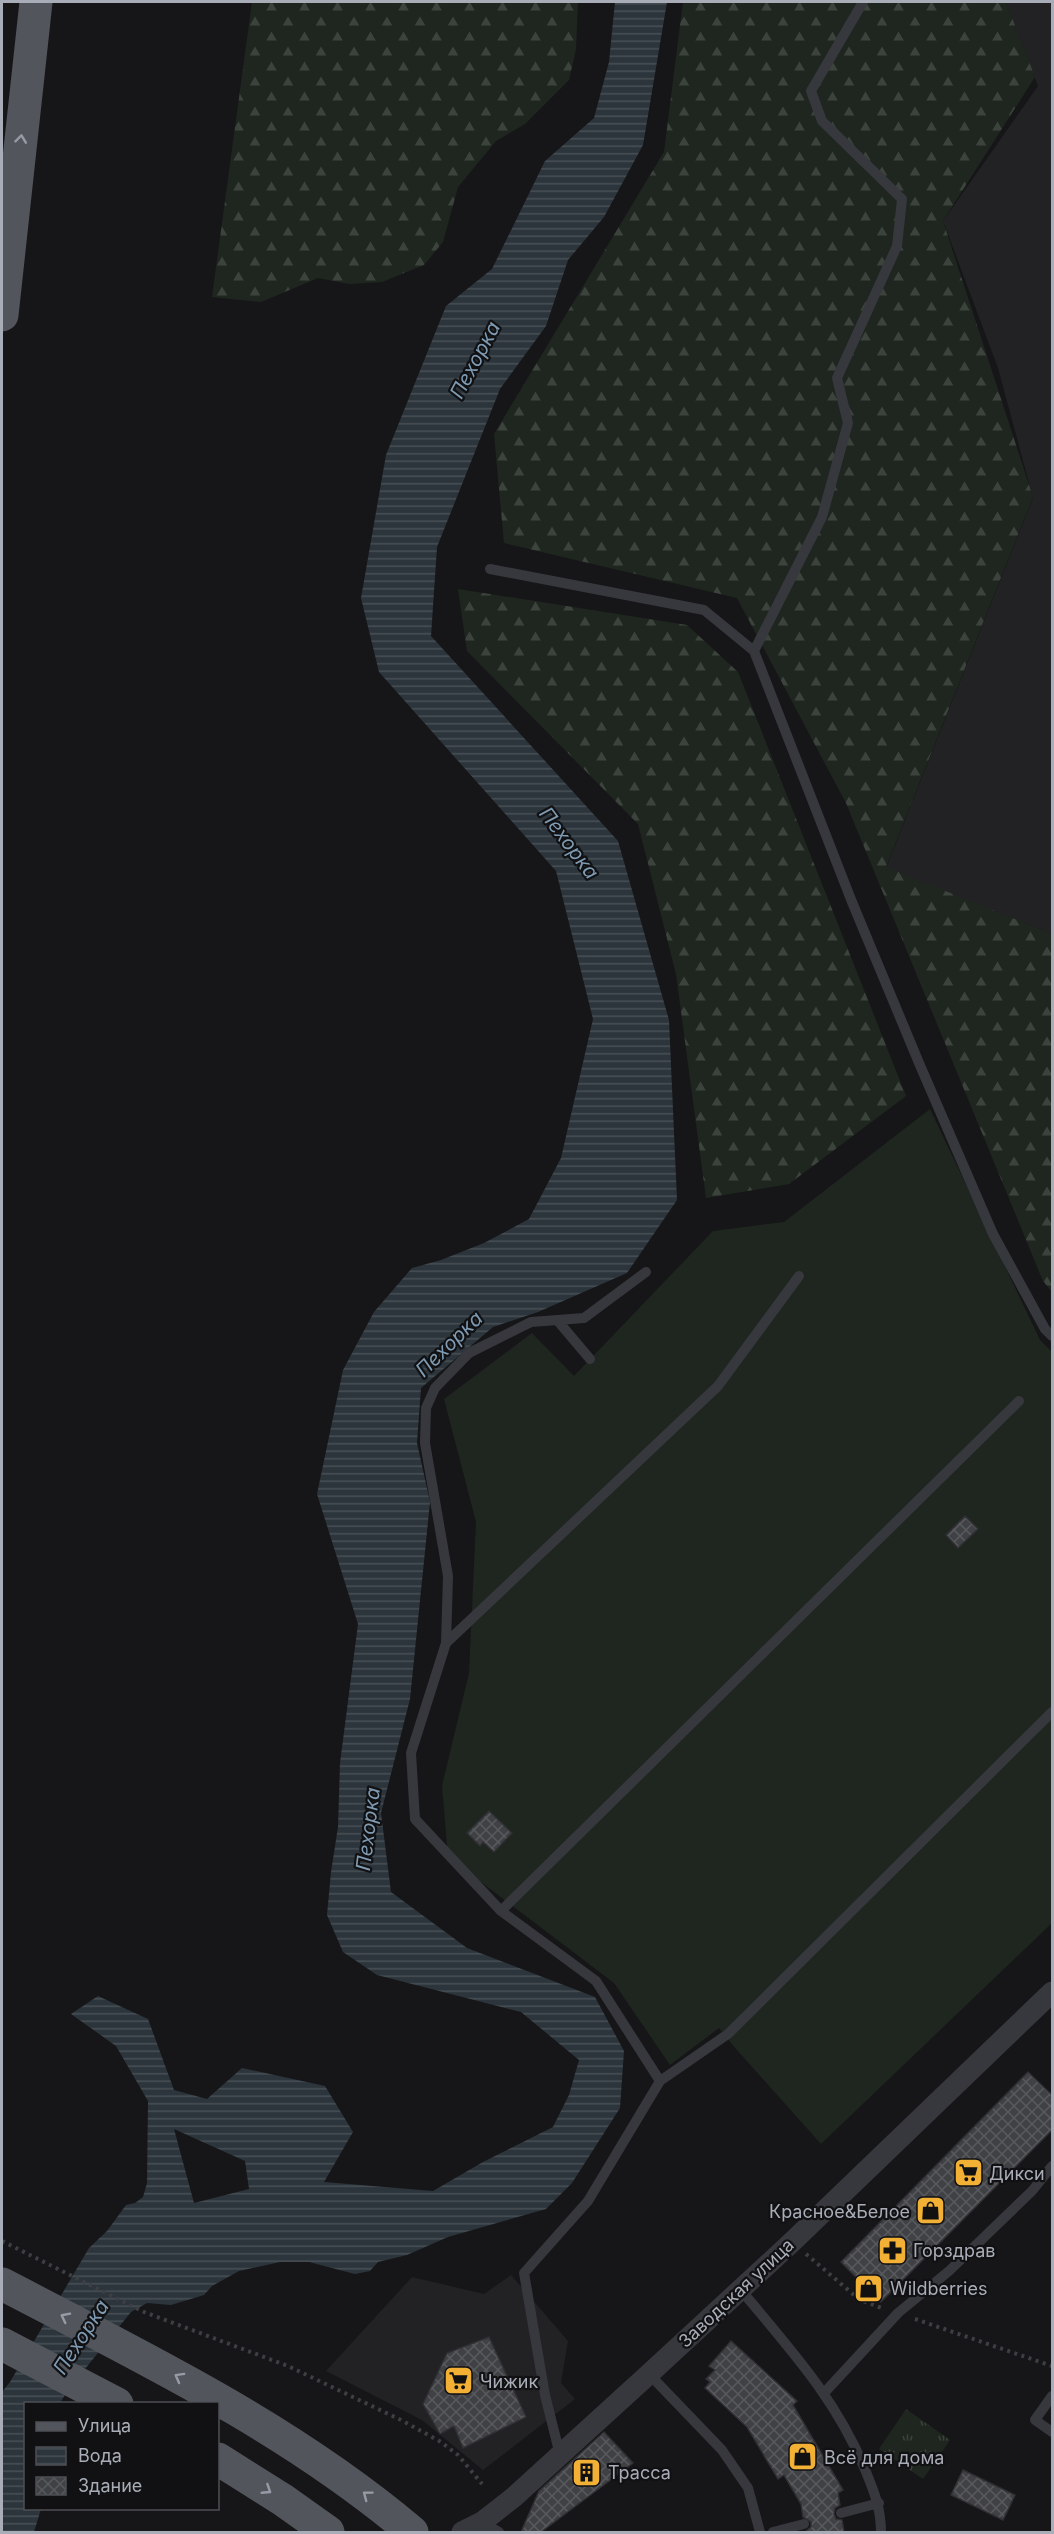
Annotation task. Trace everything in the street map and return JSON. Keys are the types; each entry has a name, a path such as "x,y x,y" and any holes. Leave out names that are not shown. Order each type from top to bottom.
{"main road":[{"path":"2,315 36,2"},
{"path":"4,2286 222,2400 310,2454 412,2532"},
{"path":"2,2344 114,2402"},
{"path":"219,2460 328,2532"}],"street":[{"name":"Заводская улица","path":"462,2532 490,2527 514,2497 741,2289 1053,1992"}],"lane":[{"path":"754,651 822,517 848,423 837,378 897,246 902,199 822,121 811,91 863,2"},
{"path":"490,569 704,610 754,651 852,902 984,1213 1040,1318 1053,1336"},
{"path":"646,1272 584,1318 531,1322 469,1353 435,1388 426,1408 425,1443 448,1576 446,1643 411,1753 415,1819 501,1911 596,1981 660,2080"},
{"path":"446,1643 718,1386 799,1276"},
{"path":"556,1320 590,1359"},
{"path":"501,1911 1019,1401"},
{"path":"560,2455 545,2395 524,2274 588,2201 660,2080 728,2034 1053,1712"},
{"path":"825,2392 898,2313 949,2271 1032,2191 1053,2166"},
{"path":"741,2289 825,2392 855,2445 879,2503 881,2532"},
{"path":"649,2374 722,2450 748,2488 760,2532"},
{"path":"1053,2396 1035,2420 1053,2432"},
{"path":"841,2513 879,2503"},
{"path":"773,2532 804,2524"}],"path":[{"path":"2,2241 144,2313 288,2366 401,2420 441,2442 458,2455 482,2484"}],"shaded area":[{"path":"1006,2 1052,2 1052,934 886,868 1033,498 998,368 943,221 1038,86"},
{"path":"511,2275 568,2341 561,2383 575,2399 483,2470 422,2420 326,2371 412,2277 484,2294"}],"green space":[{"path":"252,2 578,2 576,49 569,80 525,124 496,141 458,187 443,242 424,265 382,282 349,284 318,278 261,302 212,297"},
{"path":"683,2 1006,2 1035,77 943,221 1033,497 886,867 1052,934 1052,1292 1043,1281 846,803 737,598 504,543 494,434 664,152"},
{"path":"458,589 687,625 738,672 906,1096 789,1184 706,1198 676,974 638,824 467,651"},
{"path":"930,1109 1040,1340 1052,1352 1052,1923 821,2144 719,2028 670,2065 614,1983 448,1857 442,1786 469,1673 476,1522 444,1399 532,1333 574,1376 713,1231 784,1222"},
{"path":"906,2409 950,2440 923,2479 879,2449"}],"water":[{"name":"Пехорка","path":"615,2 667,2 643,145 604,217 568,260 546,326 500,389 437,547 431,636 618,841 669,1020 677,1200 627,1273 538,1312 493,1327 421,1388 417,1443 430,1502 410,1699 381,1813 391,1892 467,1948 595,1997 624,2051 620,2108 572,2183 546,2209 448,2237 407,2255 378,2262 370,2271 355,2274 309,2262 280,2262 239,2271 212,2286 204,2295 171,2305 147,2303 131,2312 61,2402 24,2402 24,2510 41,2510 34,2532 2,2532 2,2392 89,2248 107,2231 126,2205 135,2203 143,2197 147,2183 148,2101 116,2046 71,2014 98,1996 148,2019 174,2090 207,2099 242,2068 325,2086 353,2132 324,2182 433,2191 483,2162 553,2127 569,2095 579,2060 521,2012 377,1975 343,1952 327,1915 338,1827 340,1763 358,1624 317,1494 343,1370 374,1312 412,1268 441,1260 484,1243 529,1219 561,1158 593,1019 556,871 379,672 361,598 386,455 446,306 492,269 545,161 594,118 609,62","holes":["174,2129 245,2161 249,2189 194,2203"]}],"building":[{"path":"965,1516 978,1529 958,1548 946,1535"},
{"path":"489,1811 512,1833 494,1852 483,1842 480,1846 467,1833"},
{"path":"1028,2072 1053,2096 1053,2129 881,2302 841,2262"},
{"path":"489,2337 526,2417 463,2448 454,2426 440,2434 423,2404 447,2353"},
{"path":"731,2341 797,2401 793,2405 843,2490 838,2493 840,2505 835,2508 834,2514 836,2519 842,2520 844,2532 805,2532 811,2527 811,2522 803,2517 801,2504 784,2475 778,2479 747,2427 705,2388 710,2382 706,2379 715,2370 709,2366"},
{"name":"Трасса","path":"604,2432 633,2463 541,2532 521,2532 539,2491"},
{"path":"963,2470 1015,2495 1003,2520 951,2495"}],"place":[{"name":"Дикси","path":"968,2173"},
{"name":"Красное&Белое","path":"931,2211"},
{"name":"Горздрав","path":"892,2250"},
{"name":"Wildberries","path":"869,2288"},
{"name":"Чижик","path":"459,2381"},
{"name":"Всё для дома","path":"803,2457"},
{"name":"Трасса","path":"587,2472"}]}
